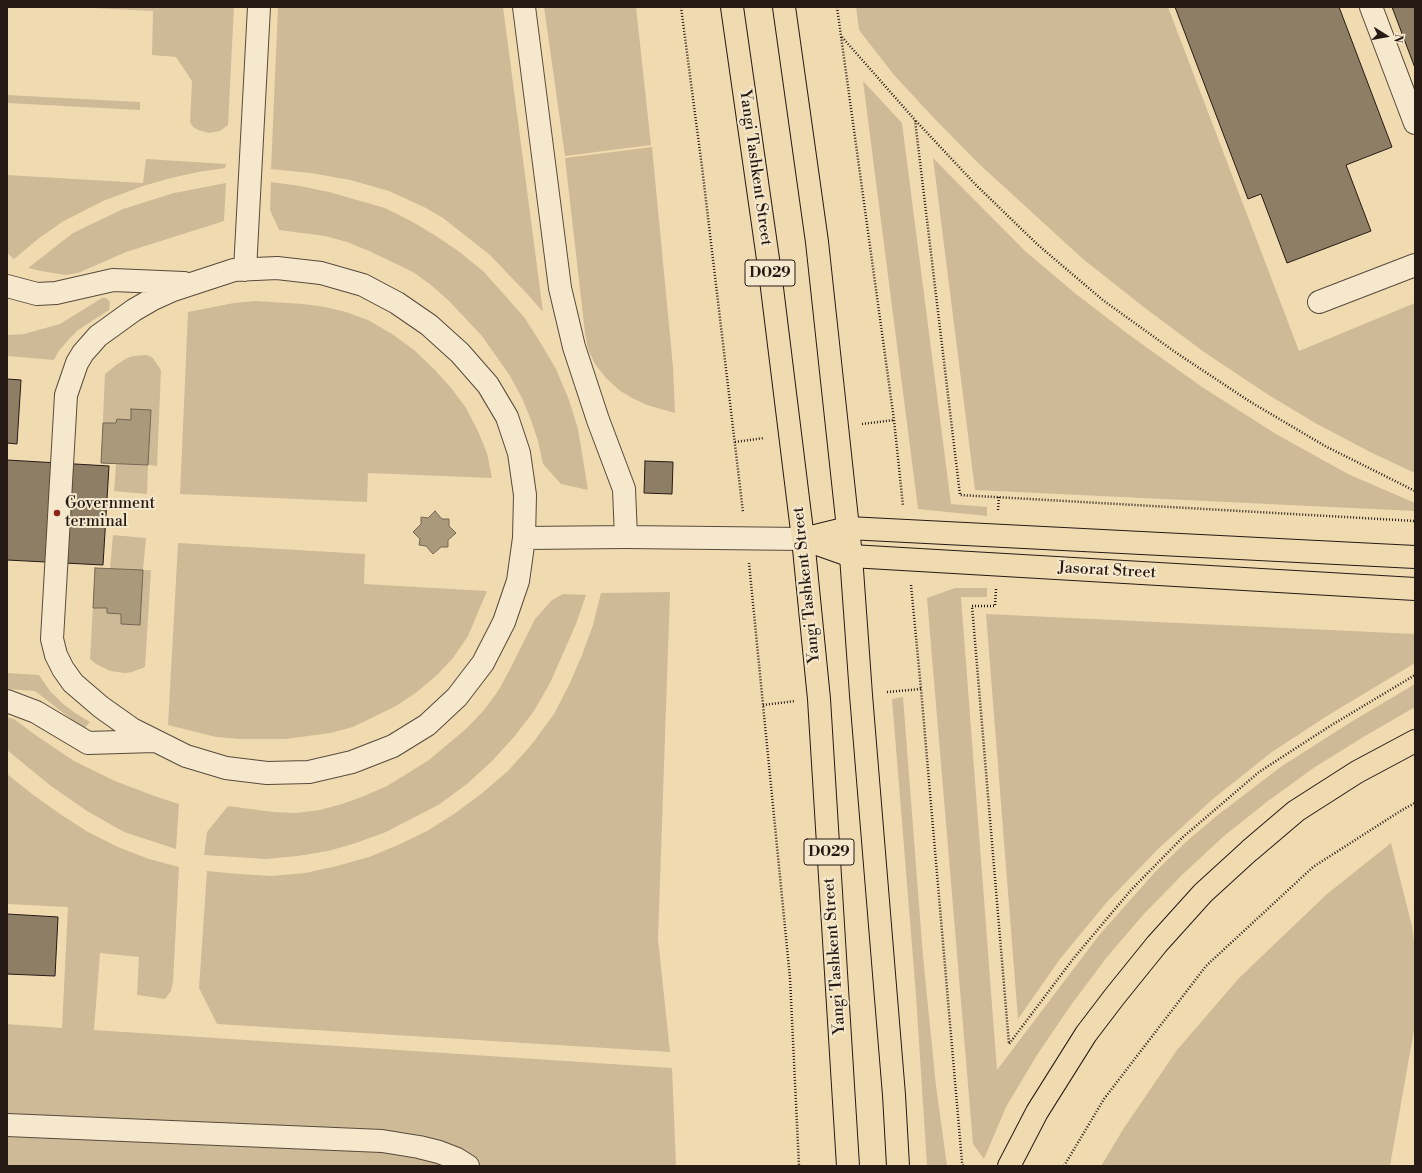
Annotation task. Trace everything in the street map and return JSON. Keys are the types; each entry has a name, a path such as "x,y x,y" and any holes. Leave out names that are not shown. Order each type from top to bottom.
{"main road":[{"name":"Yangi Tashkent Street","path":"732,7 770,272 803,539 819,699 848,1166"},
{"name":"D029","path":"784,7 816,242 851,556 894,1095 898,1166"},
{"name":"Jasorat Street","path":"803,539 848,528 1415,557"},
{"name":"Jasorat Street","path":"803,539 851,556 1415,589"},
{"path":"1008,1166 1036,1112 1086,1034 1158,944 1203,893 1296,811 1358,772 1415,741"}],"lane":[{"path":"245,270 259,7"},
{"path":"524,7 560,288 574,347 598,420 624,489 626,537"},
{"path":"1371,7 1415,123"},
{"path":"1319,302 1415,265"},
{"path":"277,268 321,273 363,285 397,303 429,325 460,353 488,385 506,417 519,453 525,495 524,538 518,581 504,622 483,663 457,697 427,725 393,746 352,762 309,772 267,773 226,768 186,756 155,741 132,729 116,718 73,683 63,670 52,639 66,395 77,363 83,353 98,336 134,310 153,299 193,283 234,270 245,270 277,268"},
{"path":"7,286 37,294 56,293 114,280 193,283"},
{"path":"524,538 626,537 803,539"},
{"path":"7,701 36,712 88,743 155,741"},
{"path":"7,1125 382,1141 420,1147 439,1152 457,1159 468,1166"}],"path":[{"path":"681,7 704,182 746,538 790,978 799,1166"},
{"path":"838,7 893,412 906,530"},
{"path":"842,36 915,120 976,185 1033,240 1104,301 1175,352 1249,401 1325,446 1415,491"},
{"path":"915,120 960,495 1415,520"},
{"path":"908,560 922,689 963,1166"},
{"path":"996,606 972,606 1009,1044 1073,959 1131,890 1183,838 1259,772 1330,726 1415,675"},
{"path":"1064,1166 1104,1099 1206,966 1313,868 1415,803"}],"shaded area":[{"path":"71,7 234,7 228,125 220,131 209,133 193,127 190,122 192,81 176,57 152,55 153,11"},
{"path":"278,7 503,7 543,312 490,255 443,218 426,208 389,191 350,180 311,173 271,169"},
{"path":"544,7 636,7 651,145 565,156"},
{"path":"856,7 1168,7 1299,351 1415,303 1415,473 1372,453 1317,424 1267,394 1204,352 1083,259 978,163 894,75 859,30"},
{"path":"863,81 902,123 951,504 987,507 987,516 918,509"},
{"path":"7,95 140,102 140,110 7,103"},
{"path":"652,147 673,367 675,413 647,405 619,390 606,378 595,364 588,349 565,158"},
{"path":"933,158 1025,251 1076,294 1128,334 1202,387 1276,434 1348,474 1415,503 1415,511 975,490"},
{"path":"146,159 226,164 225,168 171,178 143,186 103,201 62,222 14,259 7,253 7,175 143,183"},
{"path":"271,182 329,192 385,208 436,236 461,253 484,272 524,317 556,369 569,400 578,429 588,490 561,484 543,464 538,441 531,420 522,398 510,376 482,336 449,301 413,272 369,251 347,242 325,236 279,230 270,210"},
{"path":"226,183 224,221 126,252 78,273 66,275 28,268 73,233 123,209 174,193"},
{"path":"102,298 106,298 110,302 109,310 78,330 58,352 54,360 7,356 7,335 24,334 60,324"},
{"path":"256,301 303,304 346,312 368,320 392,334 414,350 452,389 466,408 487,453 492,478 368,473 367,502 180,494 188,312 234,303"},
{"path":"146,355 152,357 161,370 157,466 148,465 147,494 114,491 116,464 101,463 105,374 127,358"},
{"path":"131,409 151,410 148,465 101,463 103,423 116,423 117,419 131,420"},
{"path":"435,511 442,519 449,519 449,526 456,533 448,540 448,547 441,547 433,554 426,546 419,545 420,539 413,532 421,524 421,517 428,518"},
{"path":"113,535 146,538 143,570 151,570 145,667 125,673 110,671 96,664 90,659 95,568 110,568"},
{"path":"178,543 365,554 364,584 487,591 468,636 453,658 437,675 417,692 396,706 353,727 330,733 286,739 239,739 216,737 168,725"},
{"path":"95,568 143,570 140,625 121,624 121,614 107,613 107,608 93,608"},
{"path":"955,588 987,588 987,597 961,597 997,1070 1100,934 1156,871 1187,841 1219,814 1282,766 1351,722 1415,684 1415,707 1315,767 1268,801 1224,836 1182,875 1143,915 1107,957 1071,1005 1037,1055 1006,1107 984,1159 973,1144 927,598"},
{"path":"670,592 658,939 670,1052 217,1024 199,988 207,871 271,876 305,873 369,857 427,831 454,814 481,794 508,771 532,744 554,714 582,655 593,625 601,593"},
{"path":"563,594 586,595 576,624 550,683 534,711 514,737 492,761 467,784 440,804 386,832 328,851 266,859 204,855 207,832 228,806 273,812 296,813 320,810 342,804 387,786 429,760 467,728 484,710 498,691 535,619 552,600"},
{"path":"986,614 1415,634 1415,663 1327,716 1272,752 1214,798 1158,849 1107,902 1060,959 1018,1019"},
{"path":"7,673 39,675 50,691 62,703 90,722 84,729 35,691 7,689"},
{"path":"903,697 923,956 936,1086 947,1166 927,1166 916,995 892,699"},
{"path":"7,717 14,719 74,761 115,781 179,804 176,849 124,832 87,811 51,786 7,750"},
{"path":"7,774 32,794 88,832 118,847 149,859 179,867 173,982 171,991 165,999 137,995 139,957 100,953 94,1030 672,1068 676,1166 7,1166 7,1024 62,1028 68,907 7,904"},
{"path":"1391,843 1412,926 1415,950 1415,1024 1390,1166 1101,1166 1124,1128 1177,1050 1239,978 1327,894"}],"building":[{"path":"1175,7 1339,7 1392,147 1346,165 1371,231 1287,263 1261,194 1248,199"},
{"path":"1392,7 1415,7 1415,68"},
{"path":"7,379 21,380 17,444 7,443"},
{"name":"Government terminal","path":"7,460 109,466 103,565 7,560"},
{"path":"645,461 673,462 672,494 644,493"},
{"path":"7,914 58,917 55,976 7,974"}],"place":[{"name":"Government terminal","path":"57,513"}]}
